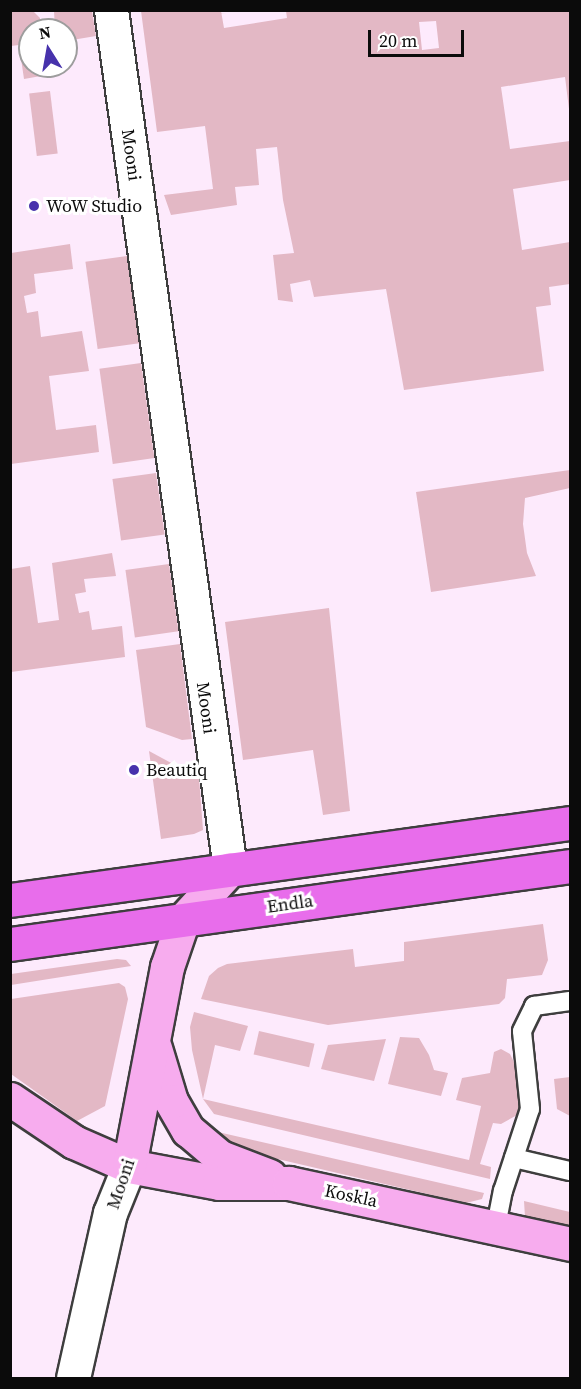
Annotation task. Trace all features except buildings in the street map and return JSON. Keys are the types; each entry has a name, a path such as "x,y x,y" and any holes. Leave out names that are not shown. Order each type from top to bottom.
{"main road":[{"path":"10,900 570,823"},
{"name":"Endla","path":"10,944 570,866"}],"street":[{"name":"Mooni","path":"73,1378 110,1213 129,1166 167,967 183,920 230,869 111,10"},
{"path":"153,1044 171,1101 188,1130 220,1157 289,1183"},
{"name":"Koskla","path":"10,1099 74,1142 129,1166 219,1183 289,1183 496,1226 570,1244"}],"lane":[{"path":"496,1226 503,1191 530,1109 522,1032 534,1006 570,1001"},
{"path":"514,1158 570,1171"}],"shaded area":[{"path":"10,11 33,11 40,18 18,18 18,45 11,46"},
{"path":"54,11 92,11 96,36 78,39 78,18 54,18"},
{"path":"141,11 221,11 224,28 287,18 286,11 570,11 570,117 565,77 501,87 510,149 570,141 570,180 513,189 522,250 570,242 570,284 549,287 551,305 536,307 544,371 404,390 386,289 314,297 310,280 290,284 293,302 278,300 273,255 294,253 283,200 277,147 256,149 259,185 235,187 237,205 171,215 164,195 213,189 205,126 157,132","holes":["436,21 439,48 422,50 419,22"]},
{"path":"50,91 58,154 37,156 29,94"},
{"path":"70,244 73,269 34,274 36,293 24,296 27,313 38,311 41,337 82,331 89,371 49,376 56,430 96,425 99,452 11,464 11,253"},
{"path":"127,256 139,343 98,349 85,262"},
{"path":"141,363 154,458 113,464 99,369"},
{"path":"570,470 570,488 525,498 523,524 527,553 536,576 431,592 416,492"},
{"path":"156,473 165,534 121,541 112,479"},
{"path":"112,553 116,576 84,579 86,592 75,594 79,613 89,611 92,630 122,626 125,657 11,672 11,569 30,566 38,623 59,620 52,563"},
{"path":"169,564 178,631 135,637 125,570"},
{"path":"329,608 350,811 323,815 313,750 243,760 225,622"},
{"path":"180,644 192,739 182,740 146,727 136,650"},
{"path":"149,751 199,778 203,830 194,834 161,839"},
{"path":"543,924 548,960 542,975 507,979 505,998 499,1004 328,1025 201,999 209,976 227,964 353,949 355,967 404,961 404,942"},
{"path":"117,959 126,960 131,966 11,985 11,974"},
{"path":"119,983 125,987 128,999 105,1106 77,1121 11,1074 11,999"},
{"path":"194,1012 248,1026 240,1051 215,1045 203,1099 192,1050 190,1027"},
{"path":"259,1031 315,1044 309,1067 254,1054"},
{"path":"400,1037 419,1038 429,1055 434,1070 448,1073 441,1096 388,1084"},
{"path":"386,1039 374,1081 321,1069 328,1045"},
{"path":"501,1049 510,1054 517,1068 521,1103 519,1114 501,1124 493,1123 480,1164 491,1167 490,1179 214,1114 203,1099 469,1160 481,1106 456,1100 462,1078 490,1073 494,1052"},
{"path":"570,1077 570,1116 557,1109 554,1079"},
{"path":"218,1132 484,1193 482,1199 466,1203 248,1152 229,1144"},
{"path":"524,1201 570,1212 570,1227 525,1217"}],"place":[{"name":"WoW Studio","path":"34,206"},
{"name":"Beautiq","path":"134,770"}]}
